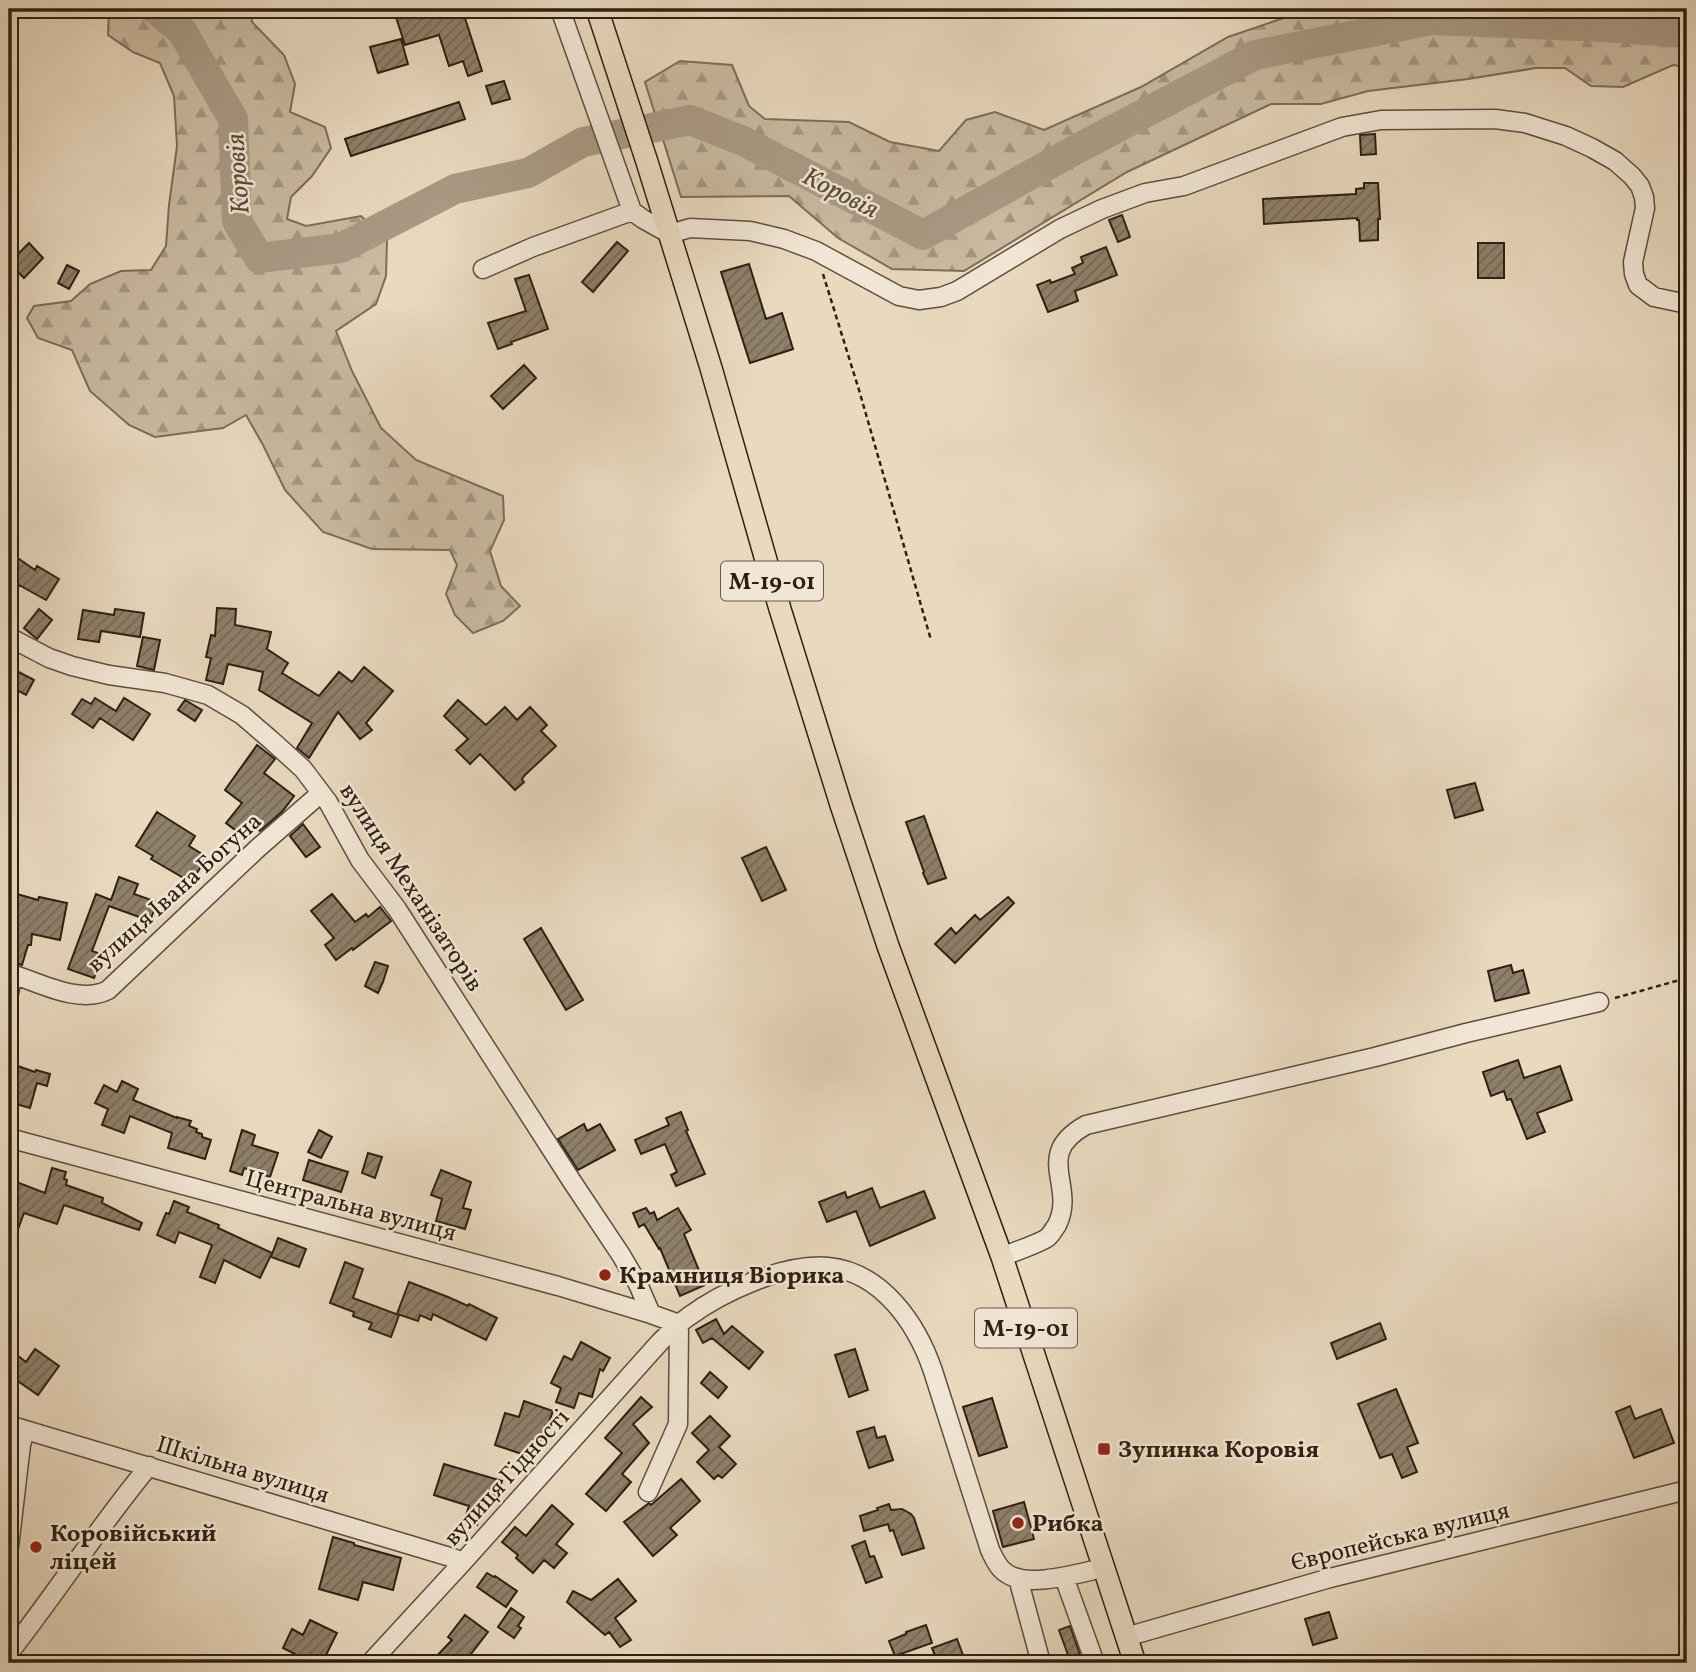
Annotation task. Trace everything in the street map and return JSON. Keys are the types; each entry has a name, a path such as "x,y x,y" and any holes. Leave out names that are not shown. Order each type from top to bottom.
{"main road":[{"name":"М-19-01","path":"597,9 712,368 784,622 841,805 884,934 1002,1256 1135,1663"}],"street":[{"path":"559,9 632,211 670,234 690,228 750,230 784,239 816,251 900,296 919,300 941,297 957,291 1060,229 1102,209 1145,193 1184,186 1342,127 1381,120 1495,119 1525,123 1566,136 1615,161 1632,176 1640,186 1645,208 1633,262 1638,285 1654,297 1687,304"},
{"path":"483,270 533,247 632,211"},
{"name":"вулиця Механізаторів","path":"9,637 49,658 72,666 108,675 165,683 208,695 232,708 303,769 321,793 360,860 397,909 621,1255 651,1314"},
{"name":"вулиця Івана Богуна","path":"11,973 79,996 95,995 108,990 224,879 321,793"},
{"path":"9,993 11,973"},
{"path":"1002,1256 1049,1237 1061,1214 1058,1156 1062,1145 1074,1132 1086,1125 1599,1002"},
{"name":"Центральна вулиця","path":"9,1138 558,1286 679,1324"},
{"name":"вулиця Гідності","path":"370,1663 679,1324 737,1289 764,1277 798,1268 828,1267 850,1273 872,1285 902,1311 913,1325 933,1371 990,1550 1000,1568 1018,1578"},
{"path":"648,1492 678,1424 679,1324"},
{"path":"9,1547 21,1445 17,1427"},
{"name":"Шкільна вулиця","path":"17,1427 463,1562"},
{"path":"9,1653 149,1466"},
{"name":"Європейська вулиця","path":"1126,1637 1330,1578 1687,1490"},
{"path":"1041,1663 1018,1578 1065,1577 1103,1568"},
{"path":"1065,1577 1095,1663"}],"path":[{"path":"816,251 931,640"},
{"path":"1599,1002 1687,978"}],"green space":[{"path":"109,9 251,9 252,22 284,55 295,84 290,112 325,127 331,148 312,176 291,197 287,219 306,226 361,216 387,241 386,276 376,304 336,331 352,371 381,428 416,460 503,496 504,520 490,551 501,586 520,606 503,621 473,633 455,615 446,594 457,565 450,550 372,549 323,532 285,490 246,415 223,428 155,437 129,425 90,391 72,350 38,338 27,318 34,306 71,301 90,284 121,271 151,270 166,246 177,146 174,96 160,63 133,52 108,35"},
{"path":"1307,9 1687,9 1687,67 1673,65 1623,87 1591,86 1565,68 1536,68 1368,91 1321,104 1271,104 1127,172 964,271 892,269 838,238 789,196 681,197 645,82 680,61 732,65 749,106 765,119 849,122 890,142 939,151 966,120 995,112 1044,130 1141,87 1228,37"}],"building":[{"path":"412,9 462,9 482,71 468,76 463,61 449,66 439,35 405,45 395,14"},
{"path":"401,39 408,64 378,73 370,47"},
{"path":"504,81 510,99 492,104 486,86"},
{"path":"459,102 465,119 351,156 345,139"},
{"path":"1375,134 1376,154 1361,155 1360,135"},
{"path":"1364,183 1378,183 1378,240 1360,241 1357,218 1264,224 1263,199 1356,194 1356,189 1364,188"},
{"path":"1122,215 1130,237 1118,242 1109,220"},
{"path":"617,242 628,251 593,292 582,282"},
{"path":"29,243 43,258 24,278 9,263"},
{"path":"1478,243 1504,243 1504,278 1478,278"},
{"path":"1106,247 1117,275 1075,291 1078,301 1048,312 1037,285 1075,274 1072,268 1083,263 1081,257"},
{"path":"749,264 766,319 782,313 793,349 750,363 721,272"},
{"path":"67,265 79,271 69,289 58,283"},
{"path":"529,275 548,329 498,349 488,323 526,311 515,279"},
{"path":"524,365 536,378 503,409 491,396"},
{"path":"9,552 35,570 37,566 59,579 46,600 19,585 9,601"},
{"path":"217,608 236,609 235,625 271,632 267,649 288,663 282,673 319,696 339,672 352,682 364,667 393,691 366,723 372,730 360,739 338,712 309,758 297,748 312,723 259,690 263,672 228,664 223,684 206,680 211,658 206,657 211,635 215,636"},
{"path":"39,609 52,620 37,639 24,628"},
{"path":"115,609 144,613 140,637 101,631 99,642 78,639 83,610 114,615"},
{"path":"143,637 160,640 154,670 137,666"},
{"path":"9,667 34,680 26,695 9,686"},
{"path":"95,698 116,711 124,698 150,714 133,740 100,718 93,728 72,714 82,699 91,704"},
{"path":"185,700 202,710 195,721 178,710"},
{"path":"458,700 486,725 505,707 517,720 530,707 547,725 541,731 556,746 525,775 522,779 524,782 515,790 480,754 470,764 456,750 468,739 444,716"},
{"path":"257,745 275,759 264,773 294,796 282,812 260,831 253,824 243,836 226,823 242,803 225,790"},
{"path":"1475,783 1483,810 1455,818 1447,790"},
{"path":"157,812 195,836 189,846 207,857 195,876 191,874 187,880 151,859 153,856 136,846"},
{"path":"924,816 946,878 928,884 906,822"},
{"path":"303,824 320,847 306,857 290,836"},
{"path":"766,847 786,890 762,901 742,858"},
{"path":"119,877 138,884 134,894 157,902 150,921 109,906 92,951 103,955 94,978 68,969 96,894 111,900"},
{"path":"17,894 38,900 39,897 67,903 60,940 32,934 31,945 28,945 22,965 9,961 9,923"},
{"path":"332,894 355,922 366,914 368,917 380,907 391,921 336,960 325,945 334,938 311,911"},
{"path":"1008,897 1014,903 955,963 935,944 951,928 956,934 975,915 980,920"},
{"path":"541,928 583,1000 566,1010 524,939"},
{"path":"375,962 388,966 378,993 365,986"},
{"path":"1511,965 1513,973 1523,970 1529,993 1495,1001 1488,971"},
{"path":"1518,1060 1524,1078 1560,1066 1572,1100 1537,1113 1545,1132 1527,1139 1511,1099 1507,1100 1504,1091 1491,1096 1483,1072"},
{"path":"9,1063 50,1074 47,1086 37,1083 30,1108 9,1102"},
{"path":"122,1081 138,1089 133,1100 191,1121 189,1126 197,1129 196,1132 202,1134 202,1137 211,1140 205,1159 168,1148 172,1133 130,1116 124,1133 102,1125 108,1109 95,1103 104,1085 117,1092"},
{"path":"681,1112 688,1130 686,1131 705,1174 676,1186 671,1175 677,1172 665,1144 641,1154 635,1140 669,1125 666,1118"},
{"path":"584,1124 587,1131 600,1124 615,1150 578,1170 558,1139"},
{"path":"242,1130 255,1135 252,1145 278,1153 270,1177 244,1168 242,1175 230,1171"},
{"path":"319,1130 332,1137 321,1158 308,1152"},
{"path":"368,1153 382,1157 375,1178 362,1173"},
{"path":"309,1160 348,1172 341,1192 303,1180"},
{"path":"52,1168 66,1172 66,1185 103,1198 102,1203 142,1223 139,1230 64,1205 57,1224 24,1213 10,1251 9,1196 14,1181 45,1193"},
{"path":"441,1170 471,1182 463,1208 471,1210 465,1229 436,1221 442,1199 431,1195"},
{"path":"872,1188 880,1208 924,1191 935,1218 870,1246 856,1211 827,1222 819,1202 845,1192 847,1198"},
{"path":"174,1201 189,1207 187,1212 219,1225 218,1228 272,1253 260,1278 224,1260 215,1283 200,1277 212,1245 179,1232 175,1243 157,1235"},
{"path":"646,1208 650,1214 654,1212 657,1220 678,1208 691,1230 684,1234 705,1285 680,1296 660,1248 644,1224 639,1227 633,1213"},
{"path":"278,1238 306,1249 299,1267 271,1257"},
{"path":"345,1262 363,1269 353,1298 399,1315 391,1337 369,1329 372,1323 353,1316 354,1312 330,1303"},
{"path":"409,1282 468,1306 469,1304 497,1318 486,1340 433,1314 431,1320 420,1315 418,1321 397,1314"},
{"path":"716,1319 724,1334 732,1326 763,1352 749,1369 712,1338 703,1343 696,1330"},
{"path":"1380,1323 1386,1339 1337,1359 1331,1343"},
{"path":"581,1342 610,1358 603,1371 600,1369 592,1397 579,1393 574,1408 556,1402 561,1388 551,1383 564,1356 572,1360"},
{"path":"9,1349 26,1362 35,1349 59,1366 38,1395 9,1375"},
{"path":"855,1349 868,1390 849,1397 835,1355"},
{"path":"710,1372 727,1387 718,1398 701,1383"},
{"path":"1396,1389 1418,1443 1407,1447 1417,1472 1402,1478 1392,1454 1380,1458 1358,1404"},
{"path":"641,1397 652,1407 633,1424 649,1443 622,1474 631,1482 606,1511 586,1494 622,1453 605,1438"},
{"path":"992,1398 1007,1447 979,1456 963,1407"},
{"path":"524,1401 553,1411 534,1458 495,1445 505,1413 519,1417"},
{"path":"1630,1406 1635,1419 1661,1409 1674,1443 1634,1458 1616,1412"},
{"path":"710,1416 730,1436 719,1447 736,1464 722,1478 718,1475 714,1479 697,1462 709,1450 692,1433"},
{"path":"874,1427 877,1438 885,1436 893,1460 869,1468 857,1432"},
{"path":"444,1464 502,1481 497,1498 486,1495 477,1525 464,1521 469,1506 434,1495"},
{"path":"681,1479 700,1501 670,1528 677,1535 653,1556 624,1522 649,1503 651,1505"},
{"path":"1024,1502 1034,1539 1003,1547 993,1511"},
{"path":"889,1504 891,1510 902,1509 911,1514 924,1548 902,1555 888,1524 864,1531 860,1516"},
{"path":"552,1505 573,1524 556,1544 567,1553 554,1568 544,1560 533,1573 516,1558 518,1555 502,1542 515,1527 526,1536"},
{"path":"333,1537 401,1558 393,1590 363,1582 358,1600 319,1589"},
{"path":"865,1541 870,1557 874,1556 882,1577 866,1583 852,1546"},
{"path":"487,1573 517,1591 506,1607 477,1587"},
{"path":"618,1579 636,1601 615,1618 631,1640 620,1647 609,1632 605,1635 567,1602 573,1591 591,1600"},
{"path":"511,1608 524,1617 514,1638 498,1627"},
{"path":"1329,1612 1337,1638 1313,1645 1305,1619"},
{"path":"465,1615 488,1632 464,1663 430,1663 452,1640 448,1637"},
{"path":"310,1620 337,1633 322,1663 290,1663 295,1654 283,1648 292,1629 303,1635"},
{"path":"926,1625 932,1643 895,1656 889,1641"},
{"path":"1070,1626 1083,1663 1071,1663 1059,1630"},
{"path":"957,1639 966,1663 938,1663 932,1648"}],"waterway":[{"name":"Коровія","path":"155,9 182,31 233,119 237,221 259,258 341,248 455,189 528,173 583,142 690,120 743,141 923,235 1073,151 1255,55 1432,20 1687,33"}],"place":[{"name":"Крамниця Віорика","path":"605,1275"},
{"name":"Зупинка Коровія","path":"1104,1449"},
{"name":"Рибка","path":"1018,1523"},
{"name":"Коровійський ліцей","path":"36,1547"}]}
